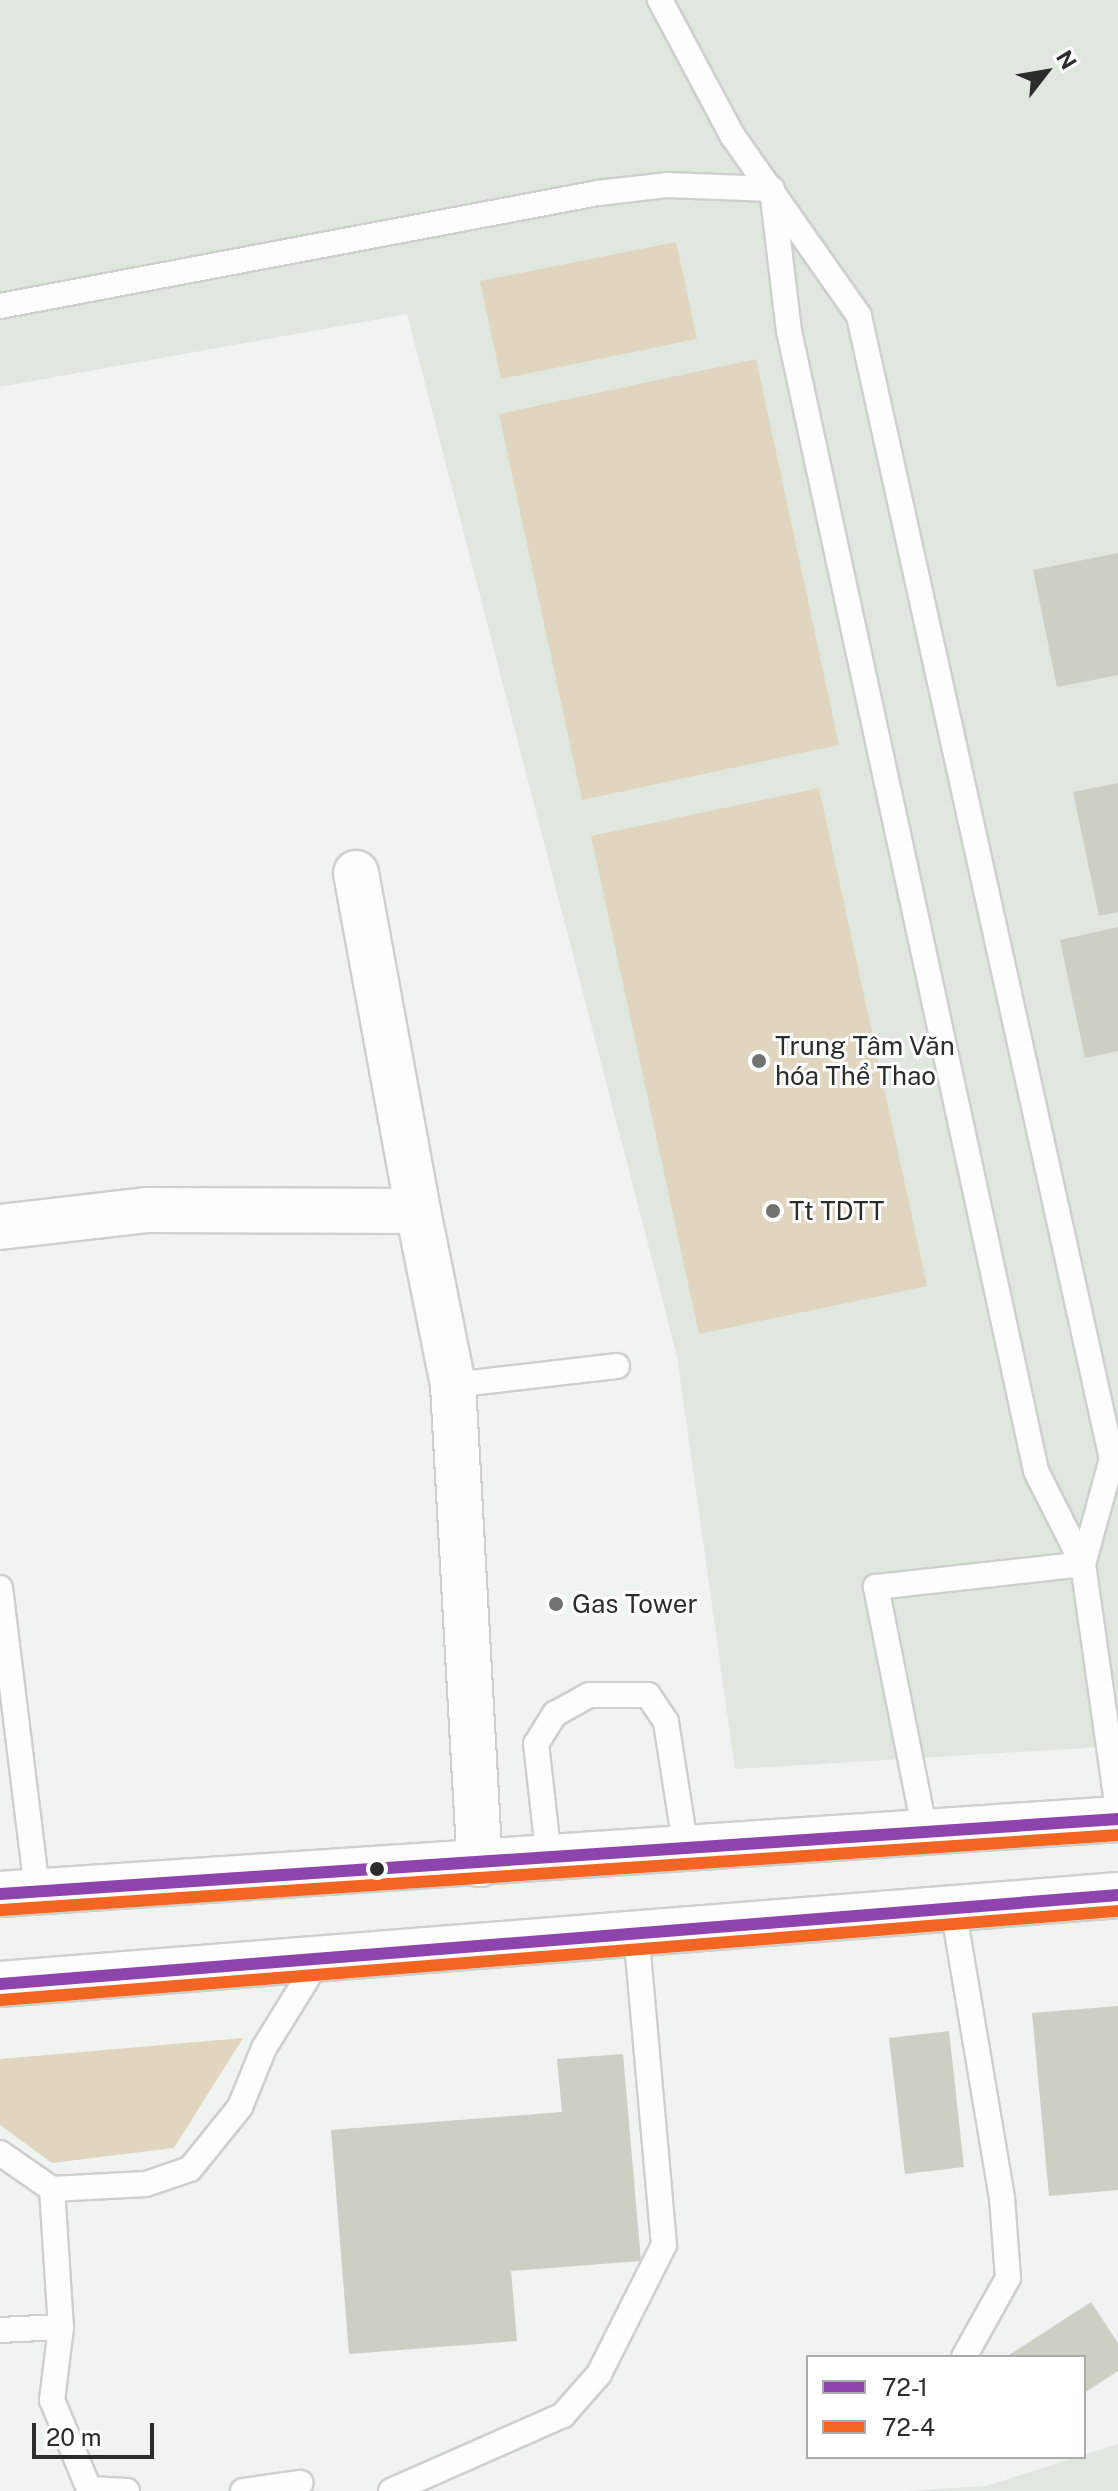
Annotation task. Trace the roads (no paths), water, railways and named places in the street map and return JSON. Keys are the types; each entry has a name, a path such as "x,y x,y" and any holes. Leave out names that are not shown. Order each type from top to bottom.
{"main road":[{"path":"356,873 453,1385 480,1864"},
{"path":"0,1227 146,1210 418,1211"},
{"path":"19,1892 480,1864 1118,1819"},
{"path":"0,1984 1118,1895"}],"lane":[{"path":"660,0 732,135 859,316 1112,1459 1083,1564"},
{"path":"0,306 598,193 667,185 772,189"},
{"path":"772,189 789,331 1036,1471 1083,1564 1118,1811"},
{"path":"453,1385 617,1366"},
{"path":"925,1832 876,1587 1083,1564"},
{"path":"0,1588 19,1892"},
{"path":"549,1859 536,1744 555,1714 589,1695 648,1695 666,1722 686,1849"},
{"path":"953,1908 1002,2198 1008,2278 965,2355"},
{"path":"391,2491 563,2415 599,2374 664,2245 636,1933"},
{"path":"0,2153 52,2189 146,2184 190,2169 240,2107 264,2048 319,1959"},
{"path":"52,2189 61,2327 52,2400 89,2489 127,2491"},
{"path":"0,2330 61,2327"},
{"path":"243,2491 300,2483"}],"place":[{"name":"Trung Tâm Văn hóa Thể Thao","path":"759,1061"},
{"name":"Tt TDTT","path":"773,1211"},
{"name":"Gas Tower","path":"556,1604"}]}
